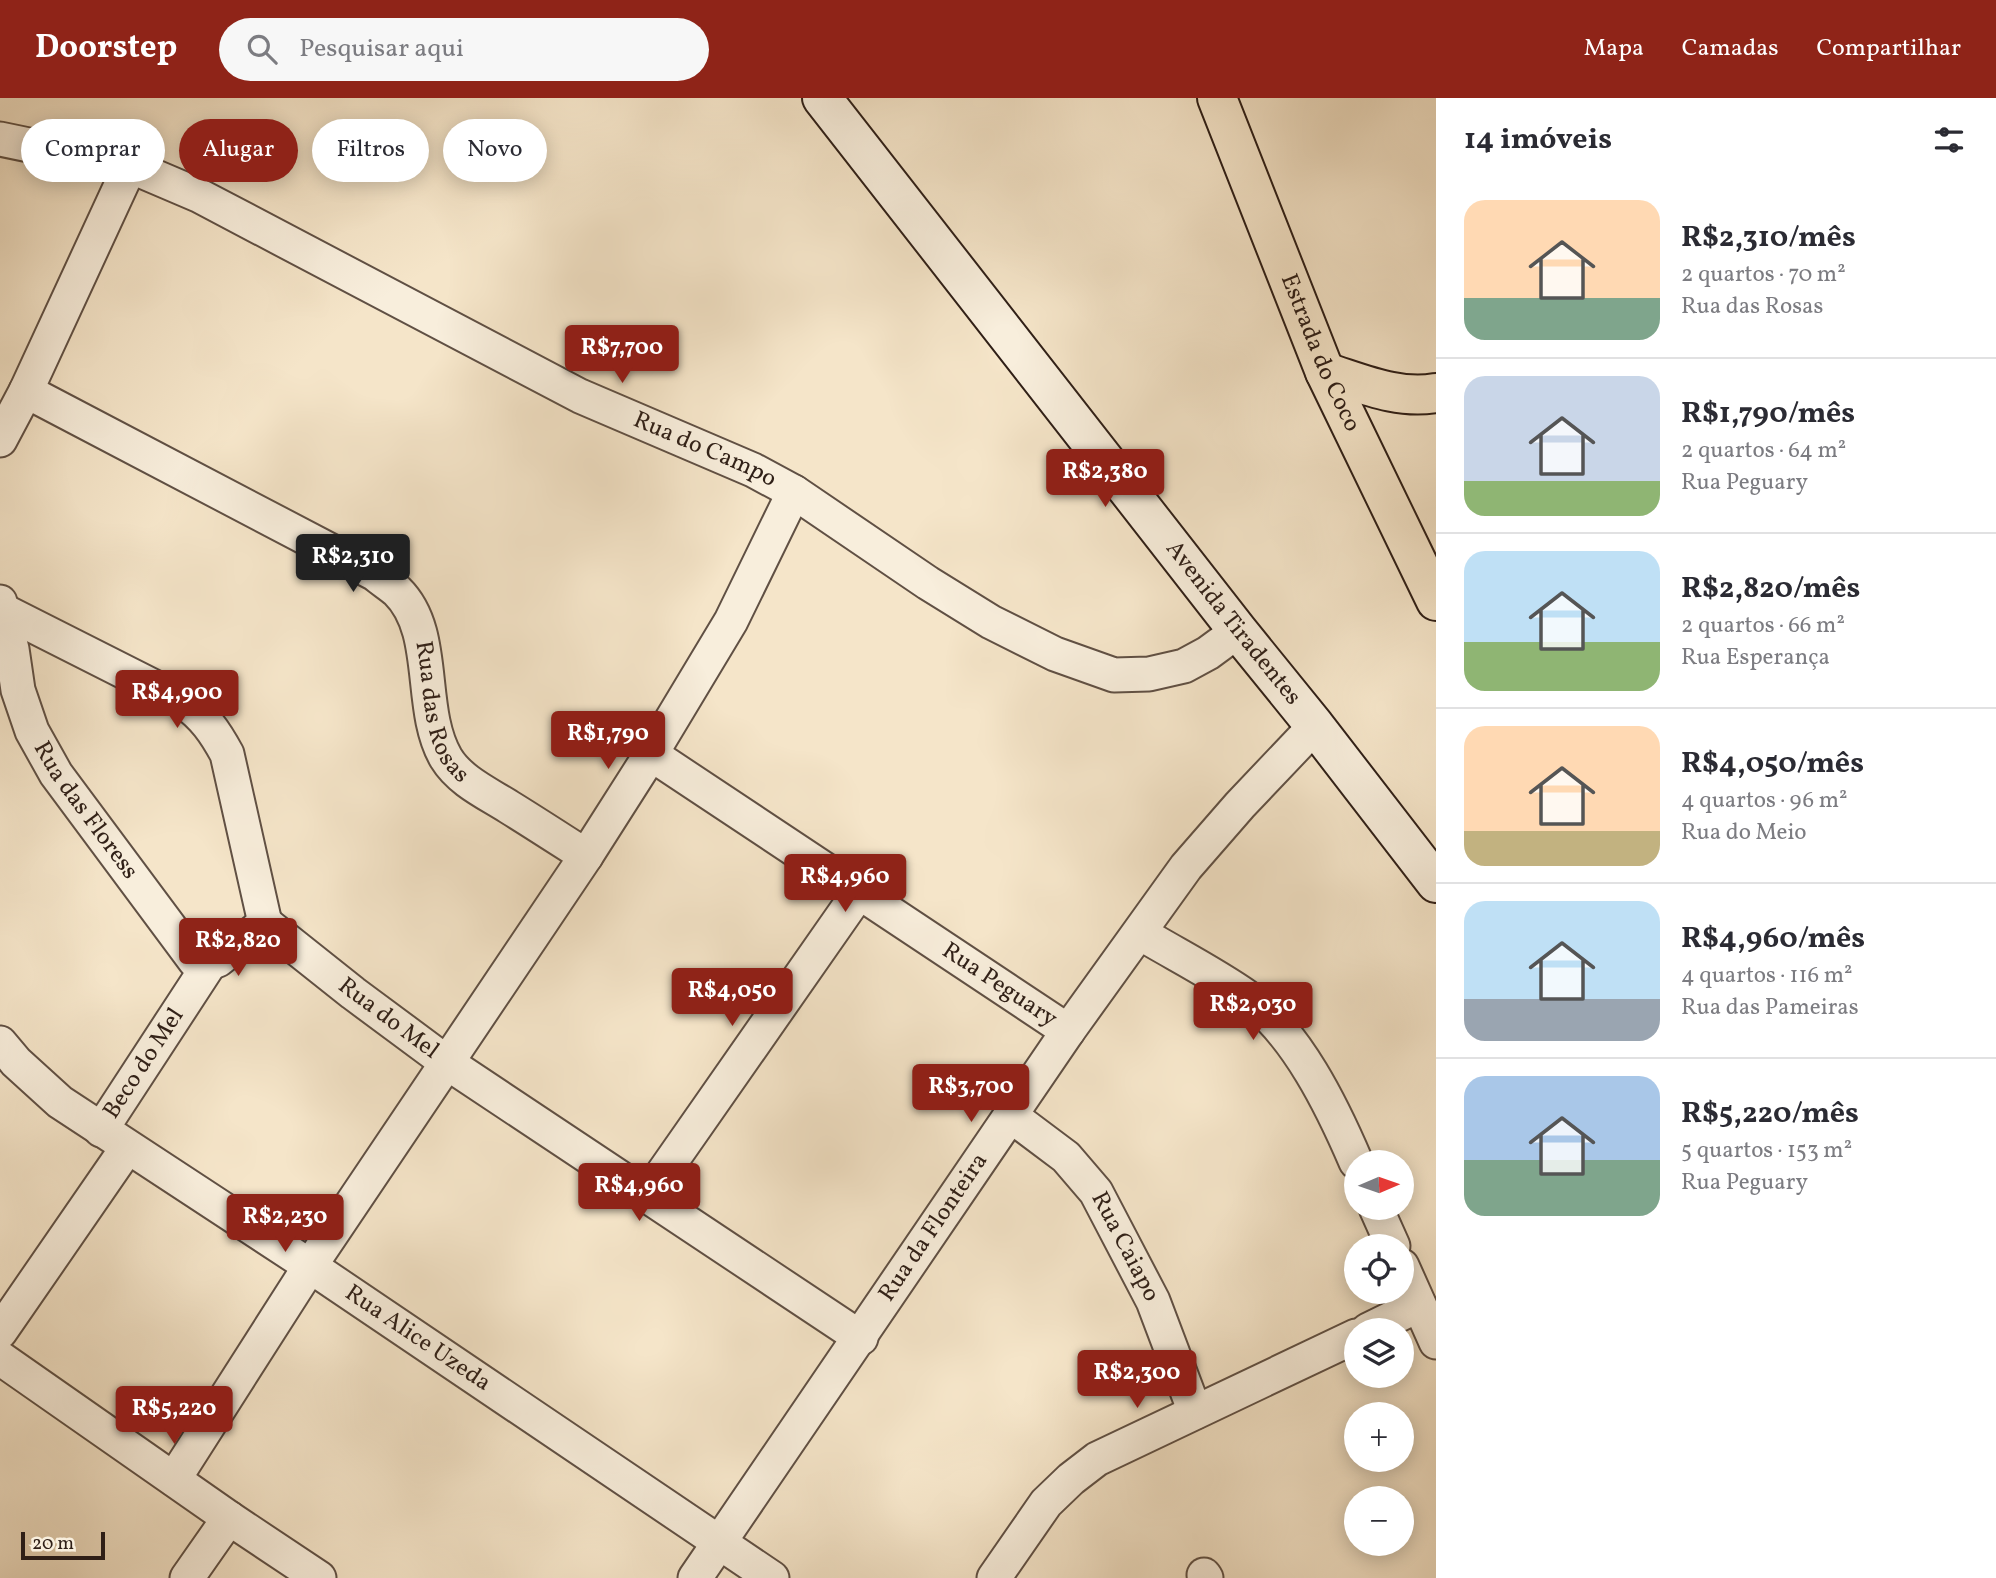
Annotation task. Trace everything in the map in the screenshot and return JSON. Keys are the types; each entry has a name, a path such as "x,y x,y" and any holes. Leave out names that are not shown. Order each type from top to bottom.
{"highway":[{"name":"Estrada do Coco","path":"1217,98 1325,372 1436,601"},
{"path":"1325,372 1386,391 1416,397 1436,393"}],"street":[{"name":"Avenida Tiradentes","path":"822,98 1436,883"},
{"name":"Rua do Campo","path":"0,139 21,143"},
{"name":"Rua do Campo","path":"165,181 198,195 580,396 753,470 794,492 928,583 991,622 1055,654 1114,675 1149,674 1184,666 1238,631"},
{"path":"0,440 26,391 123,182"},
{"name":"Rua das Rosas","path":"26,391 375,574 398,591 413,615 422,644 436,739 448,761 465,779 586,856"},
{"path":"174,1479 310,1266 586,856 651,754 731,621 794,492"},
{"path":"0,606 184,702 201,714 216,733 227,754 265,923 218,960 203,962"},
{"name":"Rua das Floress","path":"0,606 12,649 18,690 32,731 57,774 203,962"},
{"name":"Rua da Flonteira","path":"695,1578 1068,1031 1186,867 1315,726"},
{"name":"Rua Peguary","path":"651,754 1068,1031"},
{"path":"648,1196 860,891"},
{"name":"Rua do Mel","path":"265,923 446,1062 861,1338"},
{"path":"1140,933 1248,998 1282,1033 1313,1073 1350,1150"},
{"name":"Beco do Mel","path":"0,1332 114,1139 203,962"},
{"name":"Rua Alice Uzeda","path":"0,1043 16,1062 60,1102 310,1266 772,1578"},
{"name":"Rua Caiapo","path":"1010,1115 1066,1157 1096,1192 1153,1301 1195,1412"},
{"path":"1414,1294 1436,1342"},
{"path":"1394,1318 1419,1306"},
{"path":"993,1578 1046,1503 1097,1459 1344,1342"},
{"path":"0,1358 319,1578"},
{"path":"187,1578 229,1518"}]}
